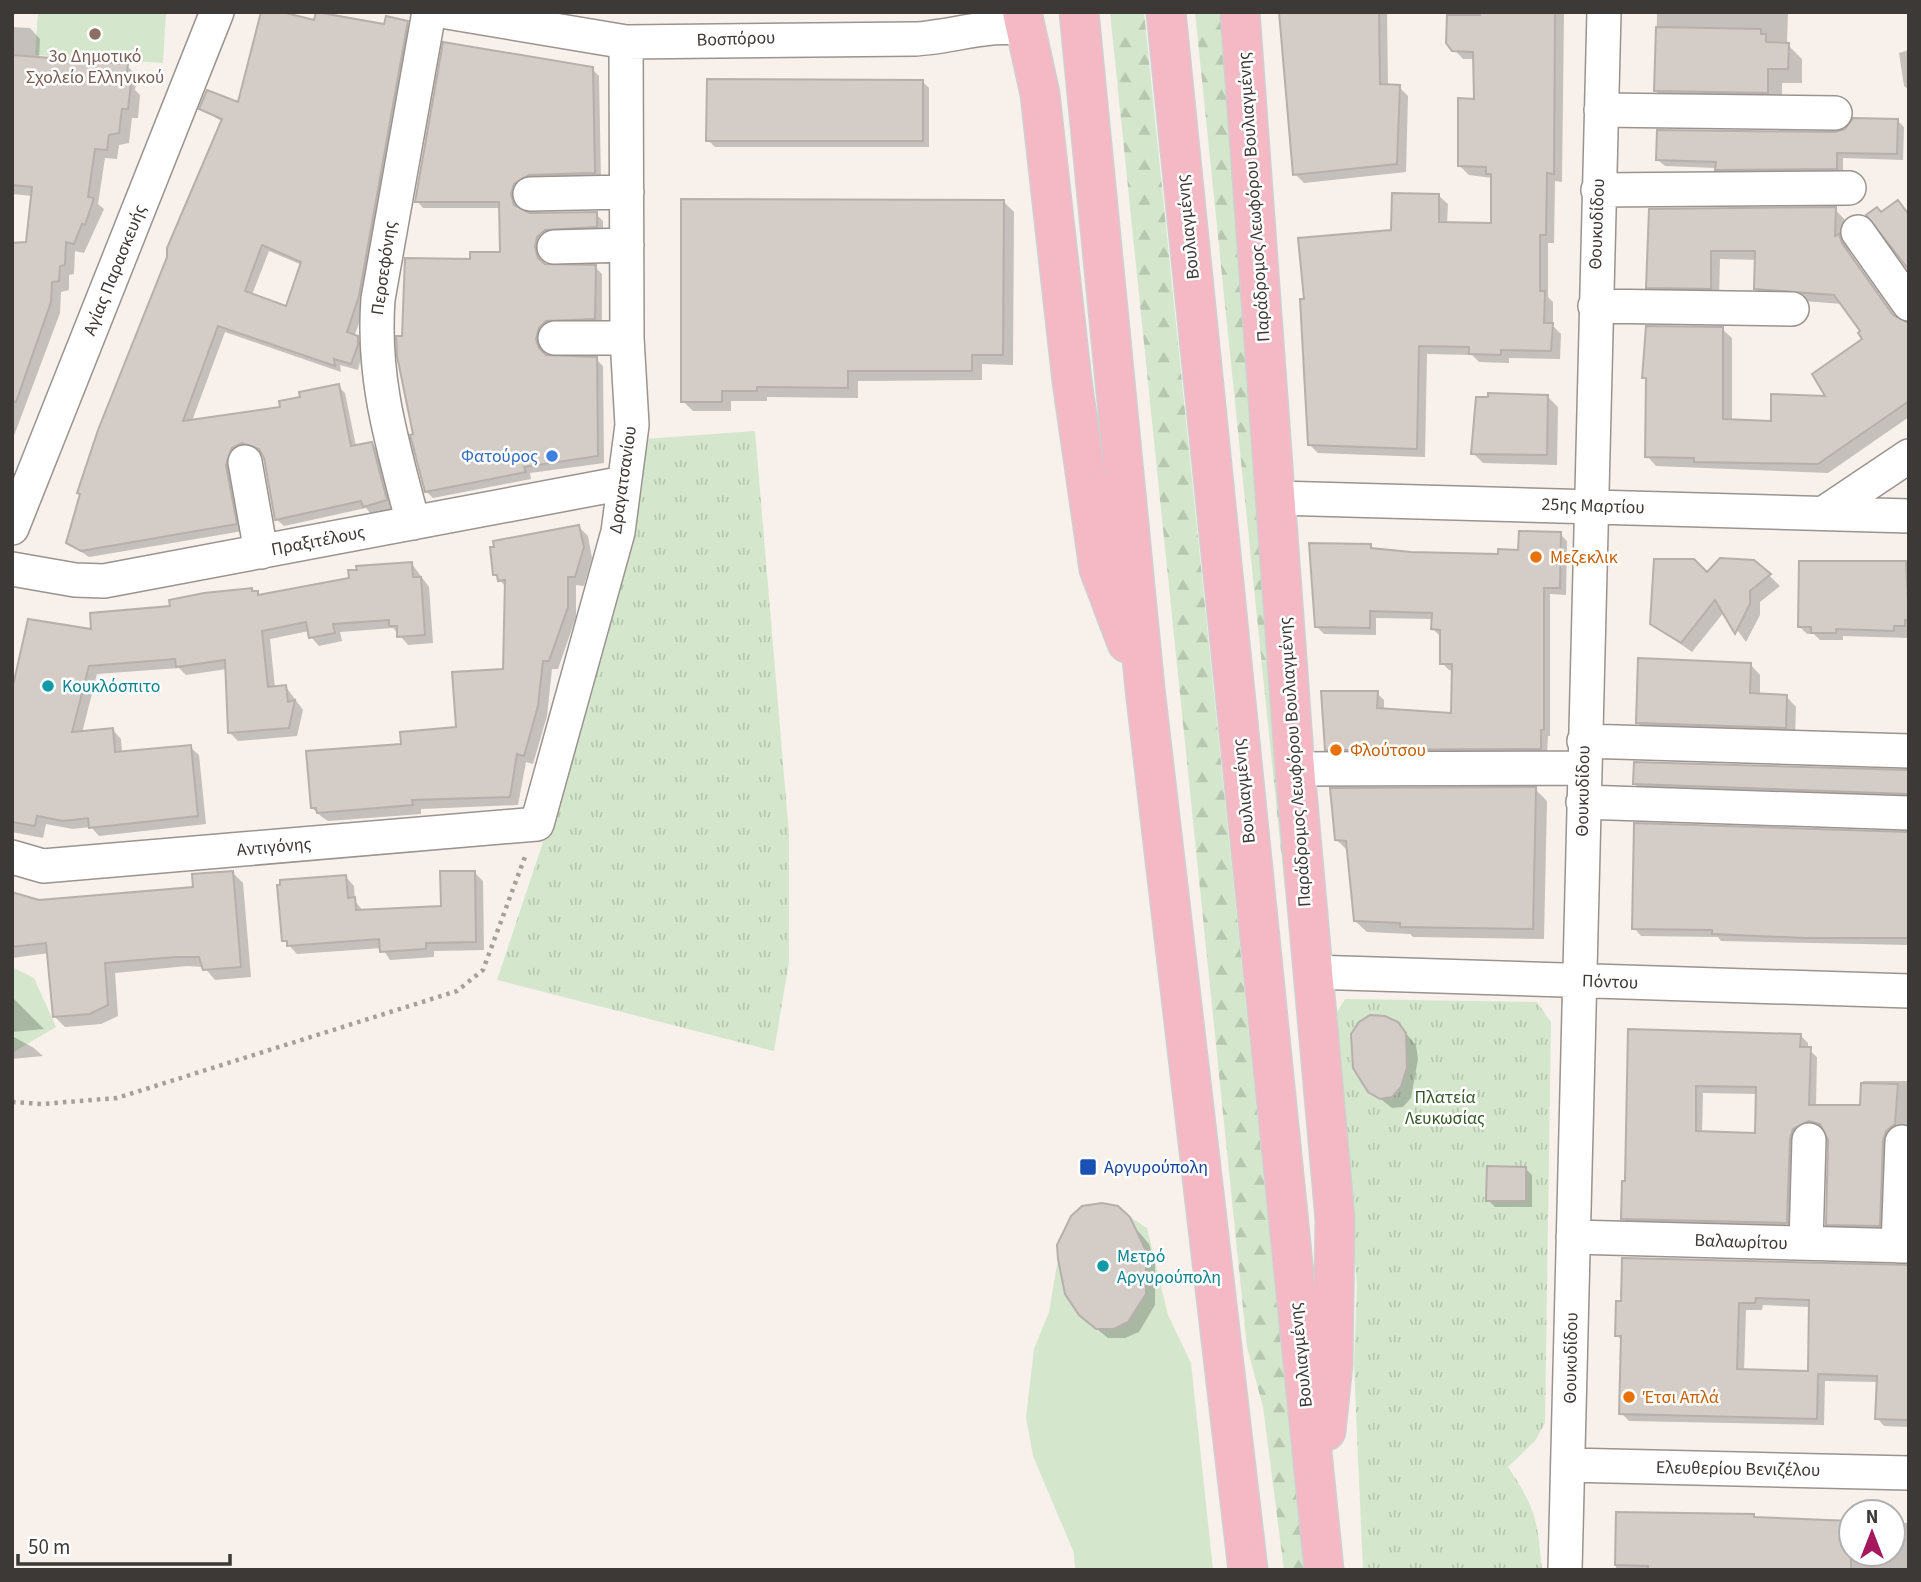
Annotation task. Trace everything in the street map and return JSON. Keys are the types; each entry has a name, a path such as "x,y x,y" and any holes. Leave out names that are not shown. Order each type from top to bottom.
{"main road":[{"path":"1079,12 1145,689 1248,1570"},
{"name":"Βουλιαγμένης","path":"1166,12 1324,1570"},
{"name":"Παράδρομος Λεωφόρου Βουλιαγμένης","path":"1240,12 1277,498 1294,769 1335,1219 1333,1363 1317,1512"},
{"path":"1024,21 1041,105 1072,381 1099,569 1145,689"}],"street":[{"name":"Αγίας Παρασκευής","path":"12,527 217,12"},
{"name":"Περσεφόνης","path":"413,523 382,402 375,343 378,299 429,12"},
{"name":"Βοσπόρου","path":"447,12 594,25 626,42 914,39 960,35 1013,26 1024,21"},
{"name":"Θουκυδίδου","path":"1565,1570 1589,505 1604,12"},
{"name":"Δραγατσανίου","path":"537,824 618,532 632,425 627,338 626,42"},
{"path":"1601,110 1835,113"},
{"path":"1598,190 1849,188"},
{"path":"530,194 627,192"},
{"path":"1858,232 1909,304"},
{"path":"554,247 627,245"},
{"path":"1595,306 1792,309"},
{"path":"555,338 627,338"},
{"path":"1824,513 1909,456"},
{"path":"245,462 261,552"},
{"name":"Πραξιτέλους","path":"12,569 75,580 104,581 624,483"},
{"name":"25ης Μαρτίου","path":"1277,498 1909,516"},
{"path":"1294,769 1584,754 1909,751"},
{"path":"1583,802 1909,813"},
{"name":"Αντιγόνης","path":"12,857 43,866 537,824"},
{"name":"Πόντου","path":"1311,972 1909,991"},
{"path":"1807,1243 1809,1140"},
{"path":"1902,1142 1903,1246"},
{"name":"Βαλαωρίτου","path":"1573,1237 1903,1246"},
{"name":"Ελευθερίου Βενιζέλου","path":"1568,1465 1909,1473"}],"path":[{"path":"12,1102 42,1104 117,1098 457,991 483,970 537,824"}],"green space":[{"name":"3ο Δημοτικό Σχολείο Ελληνικού","path":"38,12 166,12 163,63 35,55"},
{"path":"1110,12 1144,12 1304,1570 1284,1570 1263,1407 1247,1347"},
{"path":"1195,12 1225,12 1270,603 1286,900"},
{"path":"755,431 789,835 789,962 774,1051 497,980 544,839 642,489 644,439"},
{"path":"12,967 34,978 56,1027 12,1053"},
{"name":"Πλατεία Λευκωσίας","path":"1345,999 1537,1002 1551,1022 1545,1423 1535,1441 1508,1467 1525,1494 1534,1516 1542,1570 1363,1570 1354,1366 1357,1284 1332,1020"},
{"path":"1130,1217 1147,1228 1168,1315 1191,1363 1213,1570 1075,1570 1074,1553 1033,1456 1026,1417 1034,1349 1049,1312 1058,1259 1065,1294 1114,1329 1128,1319 1144,1294 1146,1263 1143,1247"}],"building":[{"path":"261,12 282,12 314,20 316,12 384,24 386,16 408,21 359,296 347,332 358,336 358,345 351,364 334,359 335,366 218,326 183,421 280,407 279,401 300,397 299,392 339,384 351,446 372,442 387,500 363,507 361,501 275,520 264,458 259,449 242,443 232,448 226,465 237,524 81,551 66,543 80,494 77,493 98,430 167,257 167,248 222,119 199,109 207,90 238,102","holes":["262,245 301,262 286,306 245,291"]},
{"path":"1279,12 1379,12 1380,84 1400,85 1397,164 1293,175"},
{"path":"1481,12 1555,12 1554,174 1547,173 1546,235 1540,235 1540,291 1545,291 1544,323 1553,323 1551,351 1501,350 1501,355 1469,354 1469,347 1419,346 1417,449 1308,445 1300,299 1304,299 1298,238 1391,230 1392,193 1439,194 1439,222 1491,223 1491,174 1486,174 1486,167 1458,166 1458,98 1474,99 1473,52 1452,51 1446,43 1447,15 1480,15"},
{"path":"1656,27 1761,29 1761,34 1766,34 1766,42 1789,43 1788,69 1768,69 1768,93 1654,91"},
{"path":"443,42 593,67 595,173 529,175 514,184 511,194 514,205 530,213 597,212 597,227 545,230 537,237 535,247 538,258 545,264 596,265 595,319 546,321 539,328 536,339 539,348 546,355 597,357 598,456 524,467 526,472 425,492 410,435 413,434 397,356 396,336 402,336 405,258 470,259 470,252 500,252 499,202 415,202"},
{"path":"12,55 128,64 125,83 131,84 128,109 122,109 119,133 109,135 107,150 95,149 88,197 94,198 85,225 82,224 74,244 66,242 65,265 60,266 59,281 52,282 51,302 16,402 12,401 12,243 26,242 32,187 12,185"},
{"path":"707,79 923,80 923,141 706,141"},
{"path":"1853,118 1898,119 1897,154 1837,153 1837,169 1715,170 1716,162 1656,160 1657,130 1835,132 1845,129"},
{"path":"681,199 1004,200 1003,355 972,355 972,371 848,371 848,388 757,387 757,391 722,391 722,402 681,402"},
{"path":"1898,200 1909,215 1909,270 1866,215 1877,207 1881,212"},
{"path":"1836,207 1835,236 1839,234 1842,243 1893,315 1909,323 1909,401 1818,464 1694,462 1694,458 1645,457 1646,378 1642,378 1646,326 1723,327 1723,419 1771,421 1771,394 1825,396 1812,374 1862,339 1858,333 1860,331 1834,295 1754,289 1755,251 1711,251 1711,289 1646,288 1649,209"},
{"path":"1488,393 1548,395 1547,455 1471,454 1476,397 1488,397"},
{"path":"579,525 584,547 575,577 568,577 568,607 549,661 543,661 538,706 524,756 517,754 510,797 412,800 413,805 317,813 316,808 311,808 306,751 401,744 400,732 456,727 452,672 503,669 505,580 498,581 497,575 493,575 490,547 494,547 493,541"},
{"path":"1519,531 1561,532 1560,588 1544,588 1544,730 1541,730 1541,749 1325,750 1321,691 1378,691 1377,708 1451,713 1452,664 1440,664 1440,630 1431,629 1432,613 1370,611 1370,628 1315,627 1309,543 1371,544 1371,548 1411,552 1498,554 1498,549 1518,550"},
{"path":"1720,558 1754,560 1771,574 1750,591 1750,604 1735,634 1715,600 1681,643 1650,624 1654,559 1694,559 1707,572"},
{"path":"1799,561 1906,561 1909,621 1905,620 1905,626 1894,626 1894,631 1836,629 1836,633 1811,633 1811,627 1798,627"},
{"path":"412,562 413,577 421,577 425,635 397,637 397,626 389,626 389,620 333,624 335,633 309,638 306,622 262,631 268,687 286,685 288,702 295,700 289,728 228,733 225,660 176,667 175,659 89,666 72,732 113,728 115,752 191,745 198,816 89,828 88,818 63,821 37,816 35,826 12,822 12,690 28,619 91,629 90,613 170,606 169,600 204,593 252,588 252,591 258,591 258,595 349,578 348,570 357,570 356,566"},
{"path":"1638,658 1751,663 1750,693 1787,695 1786,728 1636,723"},
{"path":"1634,762 1909,770 1909,794 1633,784"},
{"path":"1536,787 1533,929 1400,927 1400,923 1354,921 1346,841 1335,840 1330,788"},
{"path":"1634,823 1909,832 1909,938 1805,938 1712,934 1712,930 1632,929"},
{"path":"233,871 241,967 203,970 199,957 105,963 108,1005 90,1014 53,1017 46,943 12,947 12,892 39,900 193,887 192,874"},
{"path":"440,871 475,871 476,942 426,943 426,949 380,952 379,939 287,946 287,941 282,941 277,885 280,885 280,880 346,875 348,898 355,897 356,910 441,906"},
{"path":"1370,1015 1385,1016 1398,1022 1406,1033 1407,1067 1401,1087 1392,1097 1380,1099 1368,1092 1353,1068 1351,1034 1359,1022"},
{"path":"1628,1029 1801,1034 1800,1047 1811,1047 1809,1105 1860,1105 1861,1083 1898,1084 1895,1124 1886,1131 1883,1141 1880,1226 1826,1225 1828,1140 1820,1124 1809,1121 1793,1129 1790,1139 1787,1223 1621,1219 1622,1181 1625,1181","holes":["1696,1086 1756,1087 1755,1133 1696,1131"]},
{"path":"1487,1166 1526,1167 1526,1201 1486,1201"},
{"name":"Μετρό Αργυρούπολη","path":"1102,1203 1118,1206 1130,1217 1146,1251 1146,1294 1128,1322 1114,1329 1096,1329 1079,1315 1065,1294 1058,1259 1057,1245 1071,1216 1082,1206"},
{"path":"1622,1258 1909,1265 1909,1420 1875,1419 1877,1376 1818,1374 1817,1419 1619,1414 1621,1336 1615,1336 1616,1301 1621,1301","holes":["1756,1298 1809,1300 1808,1371 1737,1369 1739,1303 1755,1303"]},
{"path":"1616,1512 1754,1514 1754,1517 1837,1520 1837,1568 1851,1570 1648,1570 1648,1566 1615,1565"}],"place":[{"name":"3ο Δημοτικό Σχολείο Ελληνικού","path":"95,34"},
{"name":"Φατούρος","path":"552,456"},
{"name":"Μεζεκλικ","path":"1536,557"},
{"name":"Κουκλόσπιτο","path":"48,686"},
{"name":"Φλούτσου","path":"1336,750"},
{"name":"Αργυρούπολη","path":"1088,1167"},
{"name":"Μετρό Αργυρούπολη","path":"1103,1266"},
{"name":"Έτσι Απλά","path":"1629,1397"}]}
